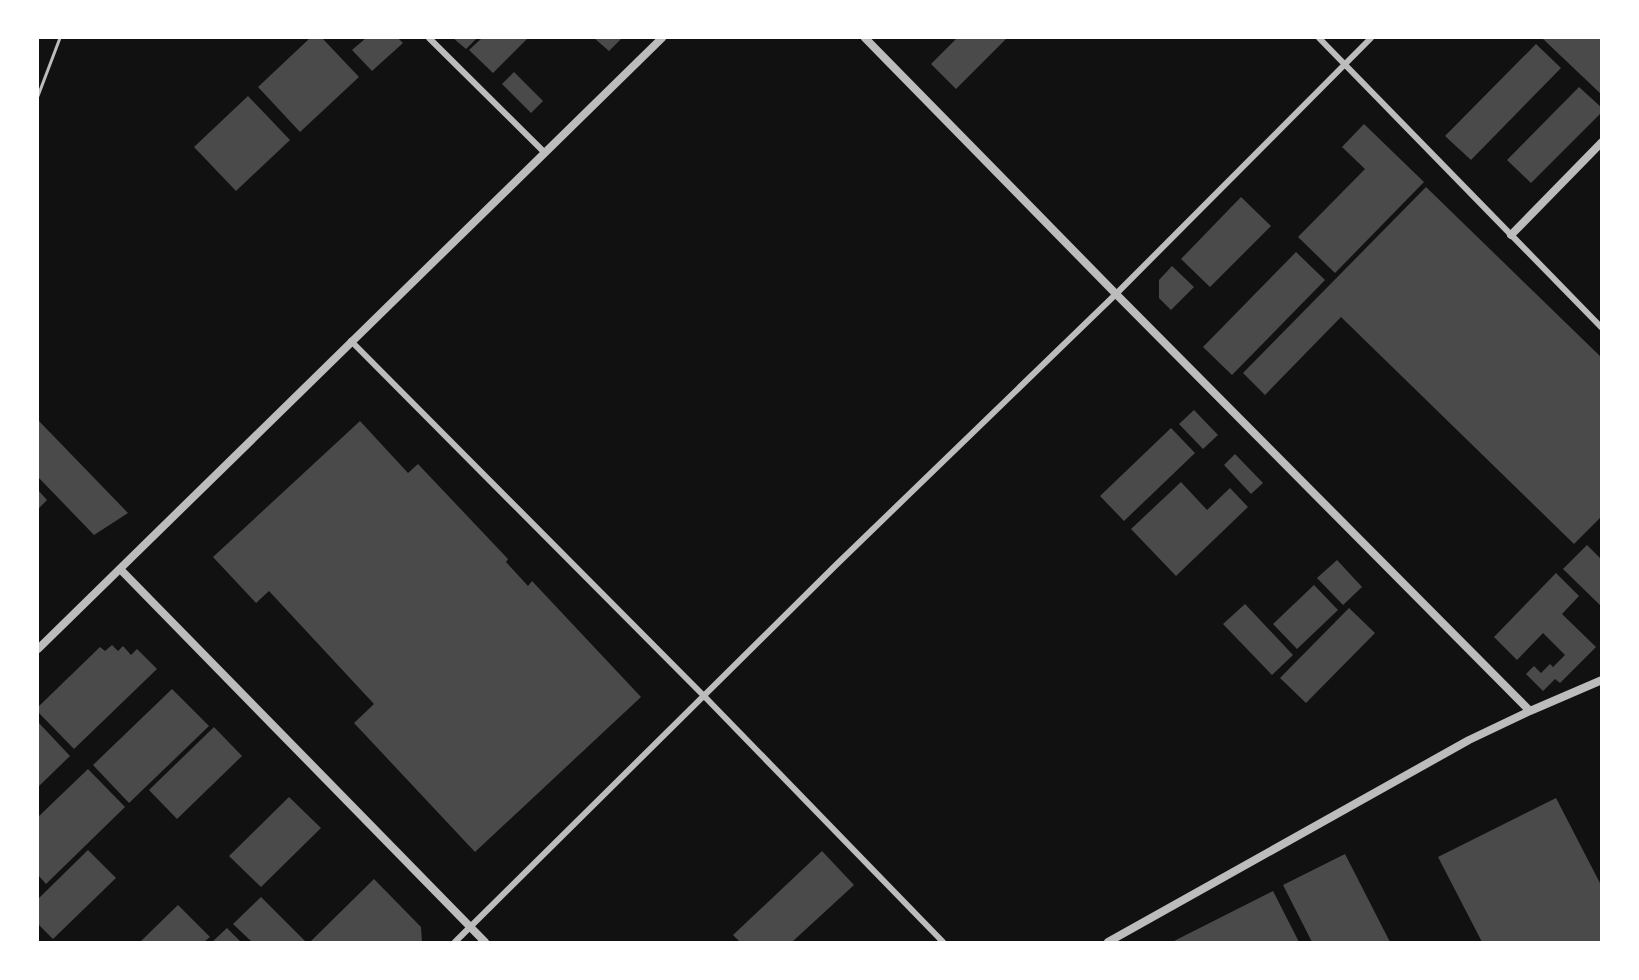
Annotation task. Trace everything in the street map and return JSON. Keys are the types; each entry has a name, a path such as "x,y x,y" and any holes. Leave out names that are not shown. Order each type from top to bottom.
{"street":[{"path":"429,38 544,152"},
{"path":"38,649 662,38"},
{"path":"865,38 1530,711"},
{"path":"1319,38 1602,328"},
{"path":"455,942 836,565 1116,294 1371,38"},
{"path":"1511,235 1602,142"},
{"path":"351,341 705,696 942,942"},
{"path":"120,569 485,942"},
{"path":"1108,942 1469,740 1602,680"}],"lane":[{"path":"38,96 60,38"}],"building":[{"path":"310,38 322,38 359,77 300,132 258,87"},
{"path":"366,38 398,38 403,43 372,71 352,50"},
{"path":"453,38 477,38 466,49"},
{"path":"482,38 528,38 493,73 469,50"},
{"path":"594,38 622,38 609,51"},
{"path":"957,38 1007,38 956,89 931,64"},
{"path":"1542,38 1602,38 1602,95"},
{"path":"1536,44 1561,68 1471,160 1445,136"},
{"path":"514,72 543,101 531,113 502,84"},
{"path":"1579,87 1602,108 1602,112 1531,183 1507,160"},
{"path":"248,96 290,140 236,191 194,147"},
{"path":"1364,124 1424,182 1335,273 1298,237 1365,169 1342,147"},
{"path":"1426,187 1602,358 1602,516 1574,544 1341,317 1265,395 1243,373"},
{"path":"1241,197 1271,226 1210,287 1181,259"},
{"path":"1296,252 1325,280 1232,375 1203,347"},
{"path":"1172,266 1194,287 1171,310 1159,298 1159,280"},
{"path":"1194,410 1218,435 1203,449 1179,424"},
{"path":"38,420 128,513 94,535 38,477"},
{"path":"360,421 408,473 418,464 508,559 506,562 528,586 532,581 641,697 475,852 354,723 374,704 269,591 256,603 213,557"},
{"path":"1171,428 1195,453 1124,521 1100,496"},
{"path":"1235,454 1263,483 1251,494 1224,465"},
{"path":"1181,482 1207,510 1230,488 1248,507 1176,576 1131,529"},
{"path":"38,490 47,500 38,509"},
{"path":"1587,545 1602,560 1602,607 1563,569"},
{"path":"1337,560 1362,587 1343,605 1317,578"},
{"path":"1556,573 1579,596 1562,614 1596,647 1560,683 1555,679 1543,691 1526,674 1534,666 1541,673 1550,664 1553,667 1565,655 1543,633 1517,660 1494,637"},
{"path":"1314,585 1338,610 1297,649 1273,624"},
{"path":"1245,604 1293,655 1272,675 1223,624"},
{"path":"1349,608 1375,633 1306,703 1280,678"},
{"path":"112,645 118,651 123,646 131,655 137,649 157,669 74,749 38,712 38,707 100,647 105,651"},
{"path":"172,689 209,726 129,803 93,765"},
{"path":"38,722 70,756 38,787"},
{"path":"214,727 242,756 177,819 149,790"},
{"path":"88,769 125,807 46,884 38,875 38,817"},
{"path":"289,797 321,828 261,887 229,856"},
{"path":"1556,798 1602,887 1602,942 1482,942 1438,857"},
{"path":"88,850 116,878 53,939 38,924 38,899"},
{"path":"822,851 854,885 792,942 740,942 733,935"},
{"path":"1345,854 1390,942 1312,942 1283,885"},
{"path":"374,879 421,927 422,942 310,942"},
{"path":"1273,891 1299,942 1172,942"},
{"path":"261,897 306,942 252,942 233,924"},
{"path":"178,905 210,937 204,942 140,942"},
{"path":"227,928 241,942 212,942"}]}
